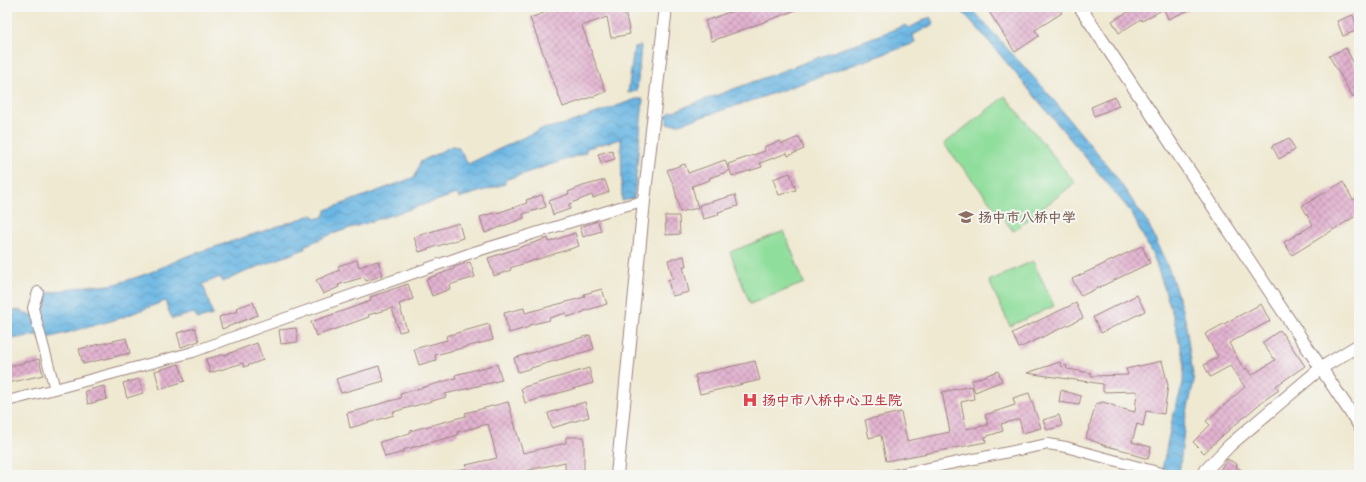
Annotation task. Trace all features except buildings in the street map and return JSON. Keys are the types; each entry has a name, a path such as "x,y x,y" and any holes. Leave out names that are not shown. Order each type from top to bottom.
{"street":[{"path":"617,475 644,201 666,7"},
{"path":"1080,7 1359,425"},
{"path":"7,401 55,390 193,352 260,326 474,252 644,201"},
{"path":"38,292 33,308 55,390"},
{"path":"1204,475 1206,470 1230,445 1321,368 1359,345"},
{"path":"894,475 1048,444 1066,447 1168,475"}],"green space":[{"path":"1005,96 1075,183 1013,231 944,144"},
{"path":"784,231 804,283 750,304 730,252"},
{"path":"1033,261 1054,306 1010,326 989,281"}],"water":[{"path":"958,7 971,7 1047,92 1114,174 1148,223 1170,272 1185,319 1194,381 1185,421 1179,475 1161,475 1172,420 1183,383 1184,362 1173,315 1155,260 1131,212 981,32"},
{"path":"930,17 934,24 913,35 915,43 757,99 680,124 667,124 666,116 669,113 906,25 909,28"},
{"path":"641,46 637,91 628,93 634,47"},
{"path":"636,99 643,99 634,198 622,201 621,139 587,148 585,153 505,180 505,184 459,198 457,194 332,234 304,246 305,249 247,271 223,282 220,277 203,284 213,315 198,319 194,313 172,319 165,301 118,319 48,338 35,335 7,340 7,312 19,310 30,315 40,314 38,303 42,294 92,285 102,286 116,284 149,273 187,256 312,215 320,218 325,215 326,210 415,177 420,162 452,146 458,147 468,164 539,130 569,123"}],"place":[{"name":"扬中市八桥中学","path":"966,217"},
{"name":"扬中市八桥中心卫生院","path":"750,400"}]}
